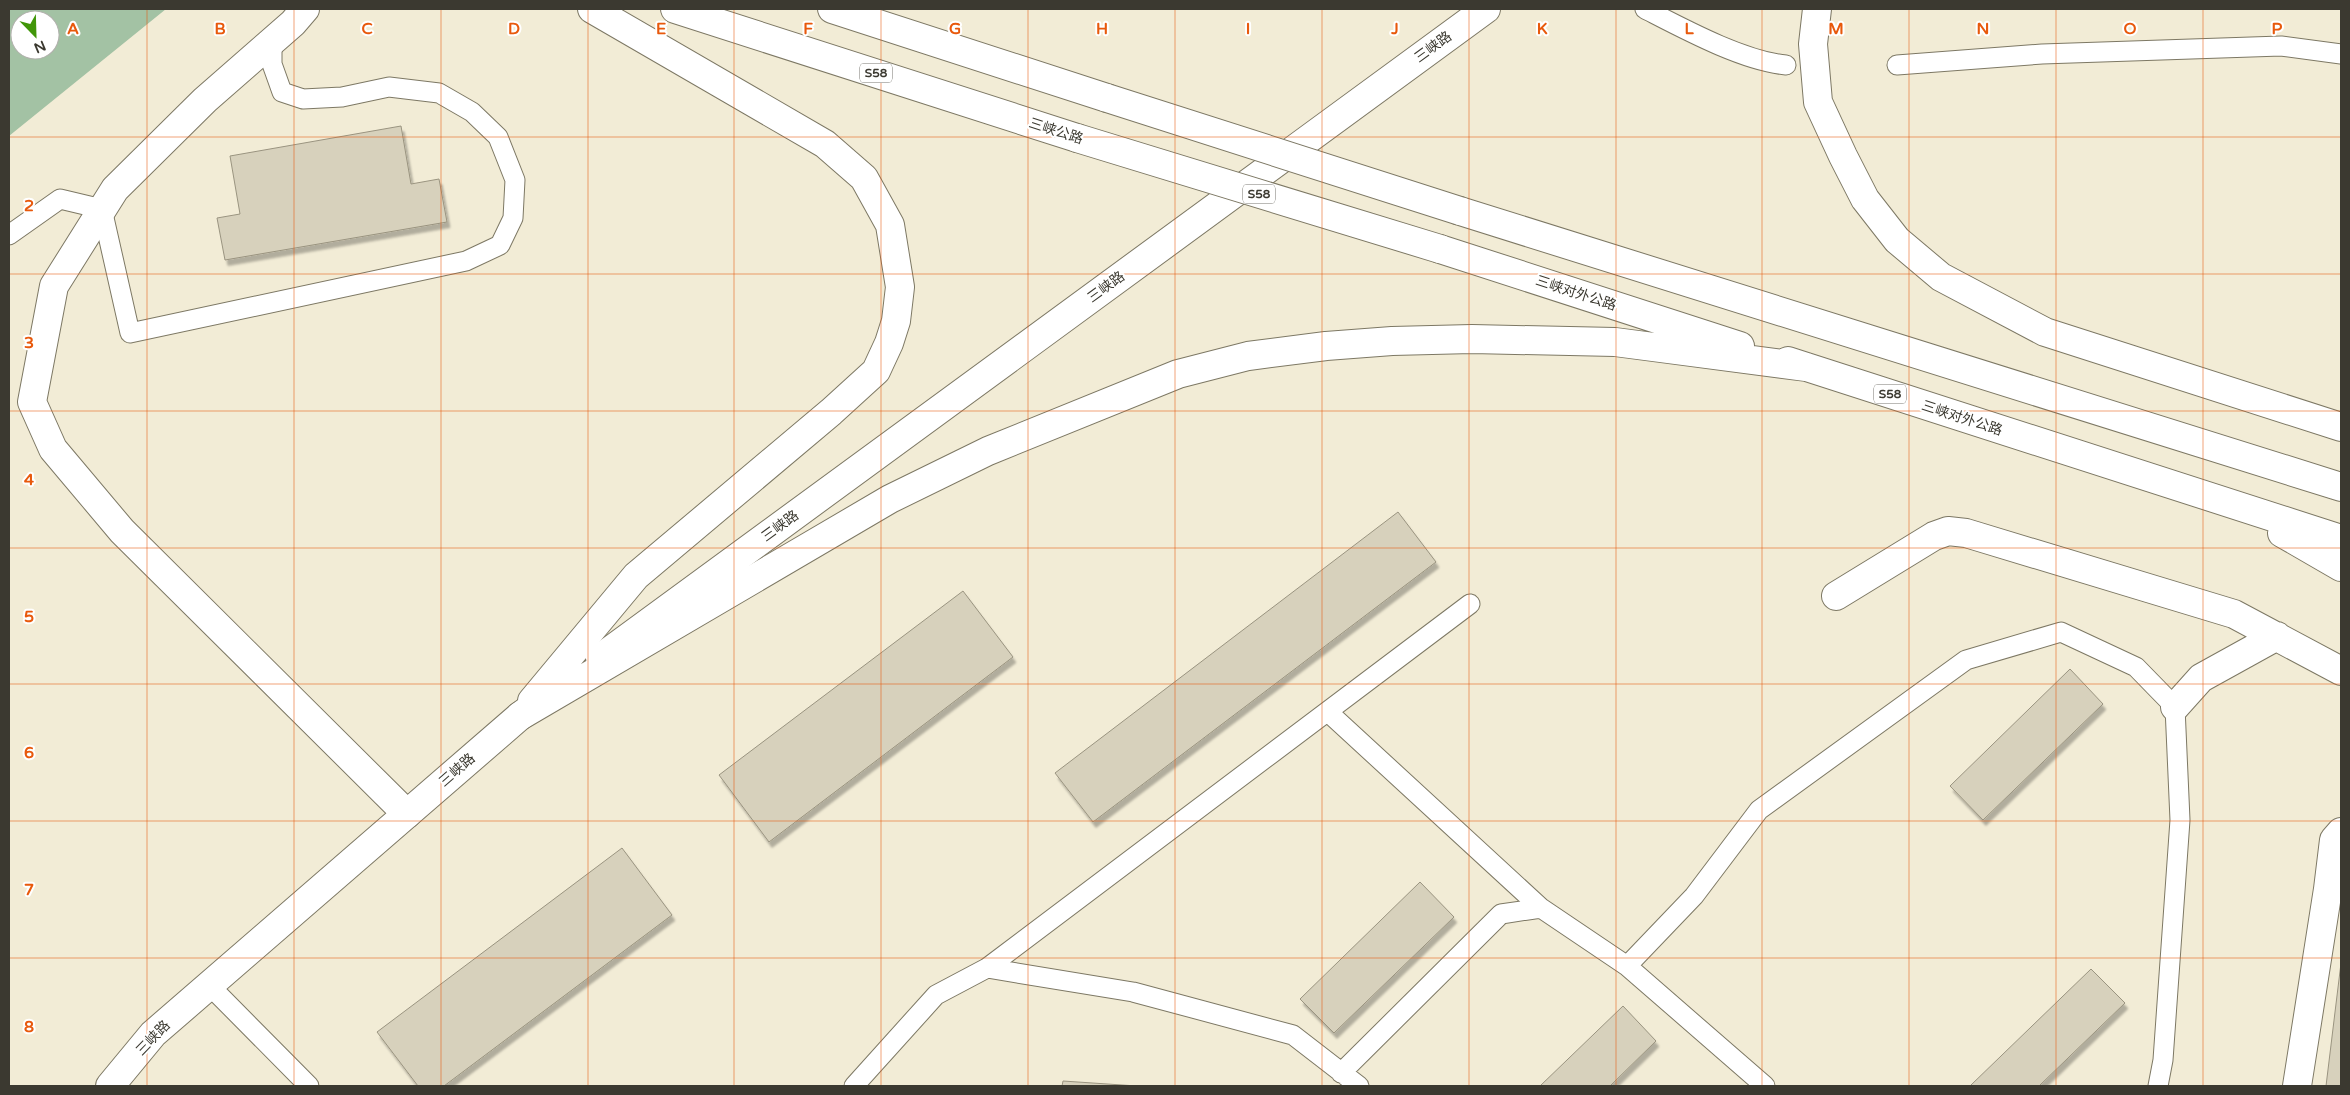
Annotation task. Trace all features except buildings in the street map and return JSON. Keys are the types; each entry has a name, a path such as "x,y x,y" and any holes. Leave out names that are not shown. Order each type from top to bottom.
{"main road":[{"path":"305,9 293,23 205,100 115,189 54,286 32,402 54,449 122,530 407,814"},
{"path":"520,716 636,576 832,412 876,371 889,343 896,321 900,287 890,225 864,178 825,144 592,9"},
{"name":"三峡公路","path":"675,9 1078,138 1440,249"},
{"path":"832,9 1460,211 2341,488"},
{"name":"三峡路","path":"110,1086 153,1034 520,716 1486,9"},
{"path":"1817,9 1813,44 1818,102 1864,199 1897,240 1941,277 2045,332 2341,427"},
{"name":"三峡对外公路","path":"1440,249 2341,540"},
{"path":"520,716 890,499 988,451 1178,374 1248,356 1326,346 1392,341 1472,339 1615,342 1806,367"},
{"path":"2240,508 2341,567"},
{"path":"1836,596 1934,536 1948,531 1966,533 2234,614 2341,672"},
{"path":"2175,707 2201,678 2277,636"},
{"path":"2297,1086 2334,840 2341,832"}],"lane":[{"path":"1645,9 1686,29 1767,63 1786,65"},
{"path":"9,235 60,199 102,209 130,334 457,263 500,245 513,218 515,180 498,137 472,112 439,93 389,87 342,97 303,99 282,92 272,64 272,41"},
{"path":"1897,66 2042,54 2281,46 2341,54"},
{"path":"854,1086 936,995 987,968 1470,604"},
{"path":"1627,966 1694,896 1759,810 1966,660 2061,632 2136,667 2175,707 2180,820 2163,1060 2158,1086"},
{"path":"1328,712 1541,908 1627,966 1765,1086"},
{"path":"1341,1073 1501,914 1541,908"},
{"path":"987,968 1133,992 1293,1036 1359,1086"},
{"path":"210,985 309,1086"}],"green space":[{"path":"9,9 166,9 9,136"}]}
